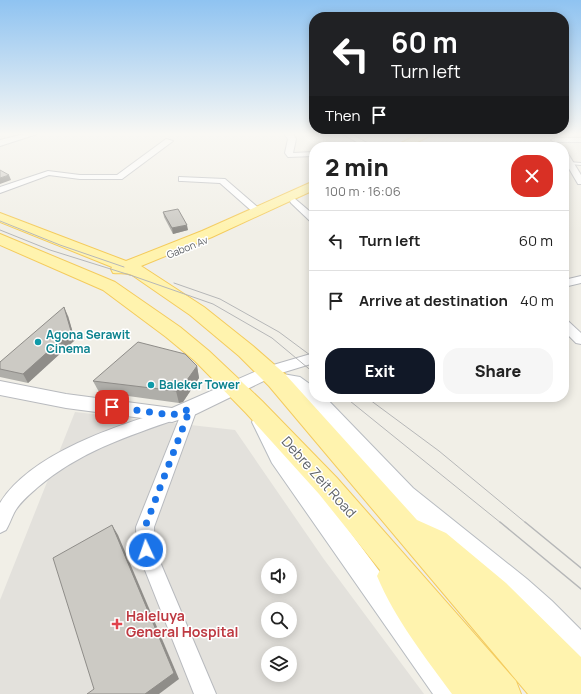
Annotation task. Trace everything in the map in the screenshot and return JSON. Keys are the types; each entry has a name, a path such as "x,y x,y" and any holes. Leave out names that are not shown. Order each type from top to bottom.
{"main road":[{"path":"263,212 309,188"},
{"path":"263,212 309,194"},
{"name":"Gabon Av","path":"132,269 233,221 263,212"},
{"name":"Gabon Av","path":"132,269 263,212"},
{"path":"0,217 132,269 197,311 272,376 551,694"},
{"name":"Debre Zeit Road","path":"0,239 52,260 102,283 173,332 202,356 292,445 370,535 503,694"},
{"path":"52,260 76,246"},
{"path":"102,283 132,269"},
{"path":"272,376 293,382 309,393"},
{"path":"317,402 405,496 542,611 581,652"},
{"path":"254,407 280,456 452,694"},
{"path":"406,529 436,543 495,594 581,682"},
{"path":"370,535 408,602 474,694"}],"street":[{"path":"0,190 48,173 84,177 119,178 135,166"},
{"path":"572,166 581,182"},
{"path":"182,179 222,181 263,212"},
{"path":"294,201 309,215"},
{"path":"569,282 581,278"},
{"path":"569,329 581,340"},
{"path":"0,524 4,506 34,480 58,462 94,442 128,428 181,412 235,388 272,376 309,360"},
{"path":"0,388 66,402 181,412"},
{"path":"181,412 145,527 146,550 205,694"}],"shaded area":[{"path":"75,412 235,430 323,558 424,694 0,694 0,600"}],"building":[{"path":"0,170 9,175 0,178"},
{"path":"178,209 187,225 172,228 163,212"},
{"path":"64,307 71,331 23,374 0,369 0,362"},
{"name":"Baleker Tower","path":"138,342 185,354 197,366 180,390 176,391 93,381"},
{"name":"Haleluya General Hospital","path":"112,525 174,673 145,694 87,694 94,689 53,558"}],"tram line":[{"path":"0,221 60,245 124,267"},
{"path":"0,230 50,250 133,276 213,304 272,338 309,369"},
{"path":"174,283 220,299 279,332 309,354"},
{"path":"351,402 501,523"},
{"path":"373,402 439,451 526,523"},
{"path":"500,522 581,589"},
{"path":"525,522 581,568"}],"place":[{"name":"Agona Serawit Cinema","path":"38,342"},
{"name":"Baleker Tower","path":"151,385"},
{"name":"Haleluya General Hospital","path":"117,624"}],"route":[{"path":"112,407 172,415 190,409 168,471 145,527 146,550"}]}
